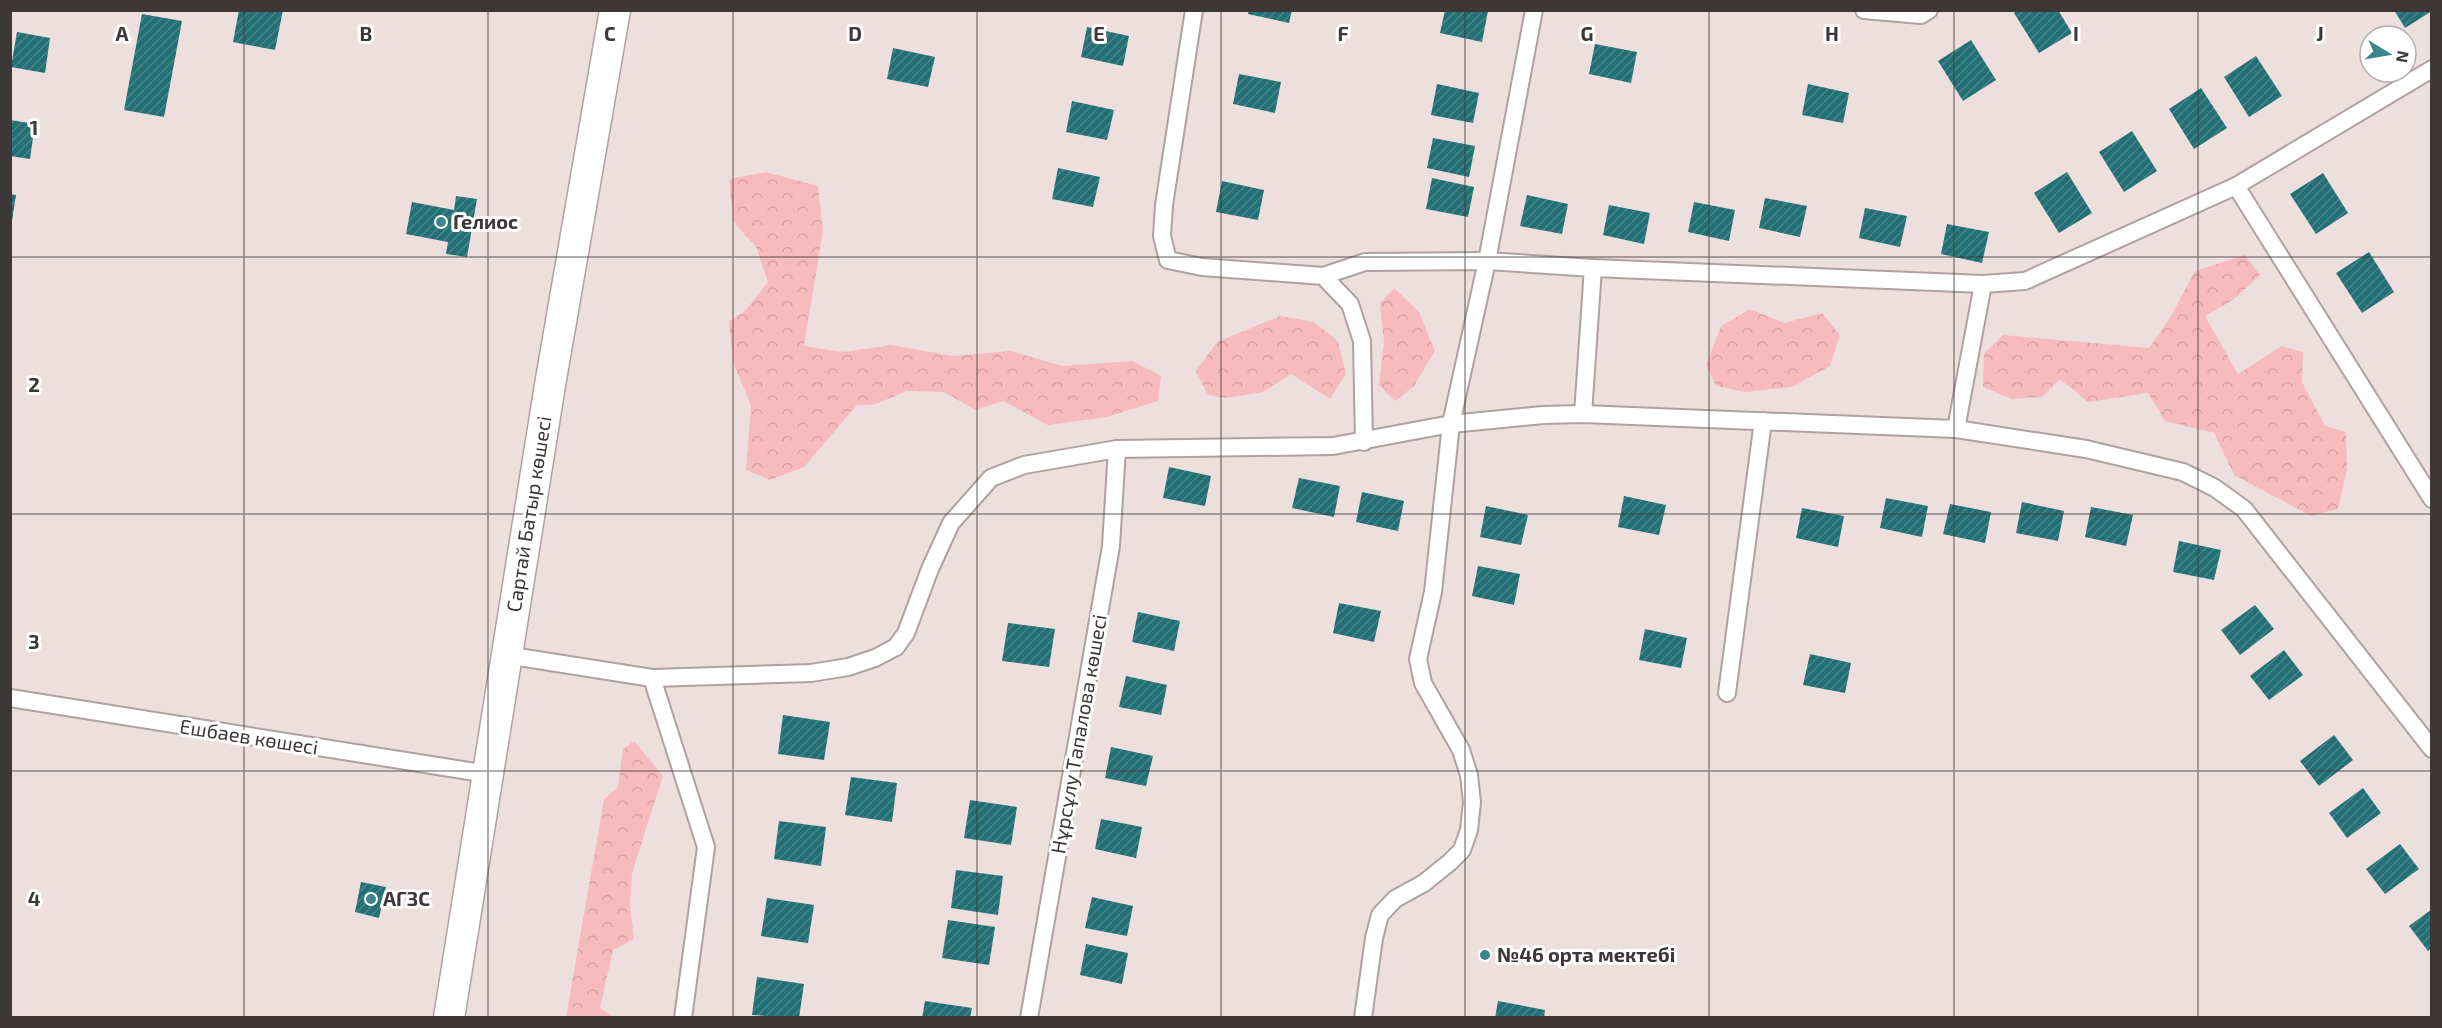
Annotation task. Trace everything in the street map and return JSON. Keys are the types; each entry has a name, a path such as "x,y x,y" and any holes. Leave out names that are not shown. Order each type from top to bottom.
{"highway":[{"name":"Сартай Батыр көшесі","path":"449,1017 550,385 615,10"}],"street":[{"path":"1194,10 1164,205 1162,236 1168,260 1203,267 1323,276 1365,262 1487,261 1593,268 1983,284 2025,281 2236,186 2432,69"},
{"path":"1363,1017 1374,938 1380,915 1395,899 1424,884 1450,862 1462,850 1468,830 1472,802 1469,775 1461,750 1423,683 1418,659 1433,592 1450,424 1487,261 1534,10"},
{"path":"1864,10 1921,15 1929,10"},
{"path":"2236,186 2432,499"},
{"path":"1584,414 1593,268"},
{"path":"1323,276 1350,304 1362,341 1364,442"},
{"path":"1956,429 1983,284"},
{"path":"506,655 652,678 811,672 848,667 896,647 906,633 930,569 951,523 991,478 1024,465 1117,449 1333,446 1450,424 1543,415 1584,414 1956,429 2086,448 2182,472 2215,488 2244,509 2432,749"},
{"path":"1727,693 1763,421"},
{"name":"Нұрсұлу Тапалова көшесі","path":"1029,1017 1111,546 1117,449"},
{"path":"652,678 706,847 683,1017"},
{"name":"Ешбаев көшесі","path":"10,698 488,774"}],"green space":[{"path":"766,172 818,186 823,231 804,346 843,352 891,345 954,356 1011,351 1062,366 1133,361 1161,376 1158,401 1107,417 1048,425 1003,401 975,410 944,392 907,391 873,405 857,405 804,467 770,480 746,470 751,405 733,363 729,321 745,311 768,282 756,247 733,221 729,179"},
{"path":"2245,255 2260,275 2233,300 2205,316 2238,374 2282,346 2303,352 2302,382 2325,426 2346,432 2347,469 2338,509 2311,516 2234,475 2214,433 2165,421 2148,393 2088,402 2060,379 2042,397 2012,399 1983,387 1984,354 2003,335 2149,348 2170,318 2195,271"},
{"path":"1394,288 1419,312 1435,351 1414,386 1395,401 1379,385 1384,342 1380,303"},
{"path":"1750,309 1784,323 1822,313 1840,335 1830,366 1792,387 1745,392 1716,386 1706,365 1721,326"},
{"path":"1280,316 1314,322 1338,341 1346,374 1330,399 1291,374 1263,392 1225,398 1208,395 1196,371 1217,342"},
{"path":"634,741 663,776 632,873 630,905 634,939 613,950 600,1008 614,1017 566,1017 604,799 618,787 623,749"}],"building":[{"path":"239,10 283,10 275,50 233,42"},
{"path":"1249,10 1292,10 1289,23 1248,14"},
{"path":"1445,10 1488,11 1482,42 1440,33"},
{"path":"2018,10 2058,10 2072,33 2039,53 2014,13"},
{"path":"2394,10 2432,10 2411,24 2403,24"},
{"path":"142,14 182,21 164,117 124,110"},
{"path":"1087,27 1129,36 1123,66 1081,57"},
{"path":"17,32 50,38 45,73 11,67"},
{"path":"1971,40 1996,80 1963,101 1938,61"},
{"path":"1595,44 1637,52 1631,83 1589,74"},
{"path":"893,48 935,57 928,87 887,79"},
{"path":"2256,56 2282,96 2249,117 2224,77"},
{"path":"1239,74 1281,82 1275,113 1233,104"},
{"path":"1437,84 1479,93 1473,123 1431,115"},
{"path":"1808,84 1849,93 1843,123 1802,115"},
{"path":"2201,88 2227,128 2194,149 2169,109"},
{"path":"1072,101 1114,110 1107,140 1066,132"},
{"path":"10,120 35,124 30,159 10,156"},
{"path":"2132,131 2157,171 2124,192 2099,152"},
{"path":"1433,138 1475,146 1469,177 1427,168"},
{"path":"1058,168 1100,177 1093,207 1052,199"},
{"path":"2067,172 2092,213 2059,233 2034,193"},
{"path":"2323,173 2348,213 2316,234 2290,194"},
{"path":"1432,178 1474,187 1468,217 1426,209"},
{"path":"1222,181 1264,190 1258,220 1216,212"},
{"path":"10,194 16,195 12,221 10,221"},
{"path":"1527,195 1568,204 1562,234 1520,226"},
{"name":"Гелиос","path":"456,196 477,199 467,257 446,254 448,242 406,234 412,202 454,210"},
{"path":"1765,198 1807,206 1800,237 1759,228"},
{"path":"1694,202 1735,210 1729,241 1688,232"},
{"path":"1609,205 1650,213 1644,244 1603,235"},
{"path":"1865,208 1907,216 1900,247 1859,238"},
{"path":"1947,224 1989,232 1982,263 1941,254"},
{"path":"2369,252 2394,292 2362,313 2336,273"},
{"path":"1169,467 1211,476 1205,506 1163,498"},
{"path":"1299,478 1340,486 1334,517 1292,508"},
{"path":"1362,492 1404,501 1398,531 1356,522"},
{"path":"1624,496 1666,505 1659,535 1618,527"},
{"path":"1886,498 1928,506 1922,537 1880,528"},
{"path":"2022,502 2064,511 2058,541 2016,533"},
{"path":"1950,504 1991,512 1985,543 1943,534"},
{"path":"1486,506 1528,515 1521,545 1480,537"},
{"path":"2091,507 2133,515 2126,546 2085,537"},
{"path":"1802,508 1844,516 1838,547 1796,538"},
{"path":"2179,541 2221,550 2214,580 2173,572"},
{"path":"1478,566 1520,574 1514,605 1472,596"},
{"path":"1339,603 1381,611 1374,642 1333,633"},
{"path":"2255,605 2274,629 2240,655 2221,630"},
{"path":"1138,612 1180,621 1174,651 1132,642"},
{"path":"1008,623 1055,629 1049,667 1002,661"},
{"path":"1645,629 1687,638 1681,668 1639,660"},
{"path":"2284,650 2303,675 2269,700 2250,676"},
{"path":"1810,654 1851,663 1845,693 1803,685"},
{"path":"1126,676 1167,685 1161,715 1119,707"},
{"path":"783,715 830,722 824,760 778,754"},
{"path":"2334,735 2353,760 2319,786 2300,761"},
{"path":"1111,747 1153,756 1146,786 1105,778"},
{"path":"851,777 897,783 892,822 845,815"},
{"path":"2363,788 2381,813 2347,838 2329,813"},
{"path":"970,800 1017,807 1011,845 964,838"},
{"path":"1101,819 1142,827 1136,858 1095,849"},
{"path":"779,821 826,827 821,866 774,859"},
{"path":"2400,844 2419,869 2385,894 2366,869"},
{"path":"956,870 1003,876 998,915 951,908"},
{"path":"361,882 386,887 379,918 355,912"},
{"path":"1092,897 1133,906 1127,936 1085,928"},
{"path":"767,898 814,905 808,943 761,936"},
{"path":"2432,909 2432,948 2428,951 2409,926"},
{"path":"948,920 995,927 989,965 942,958"},
{"path":"1086,944 1128,953 1122,984 1080,975"},
{"path":"757,977 804,984 799,1018 752,1015"},
{"path":"925,1001 972,1008 970,1018 922,1018"},
{"path":"1498,1001 1545,1010 1544,1018 1495,1018"}],"place":[{"name":"Гелиос","path":"441,222"},
{"name":"АГЗС","path":"371,899"},
{"name":"№46 орта мектебі","path":"1485,955"}]}
